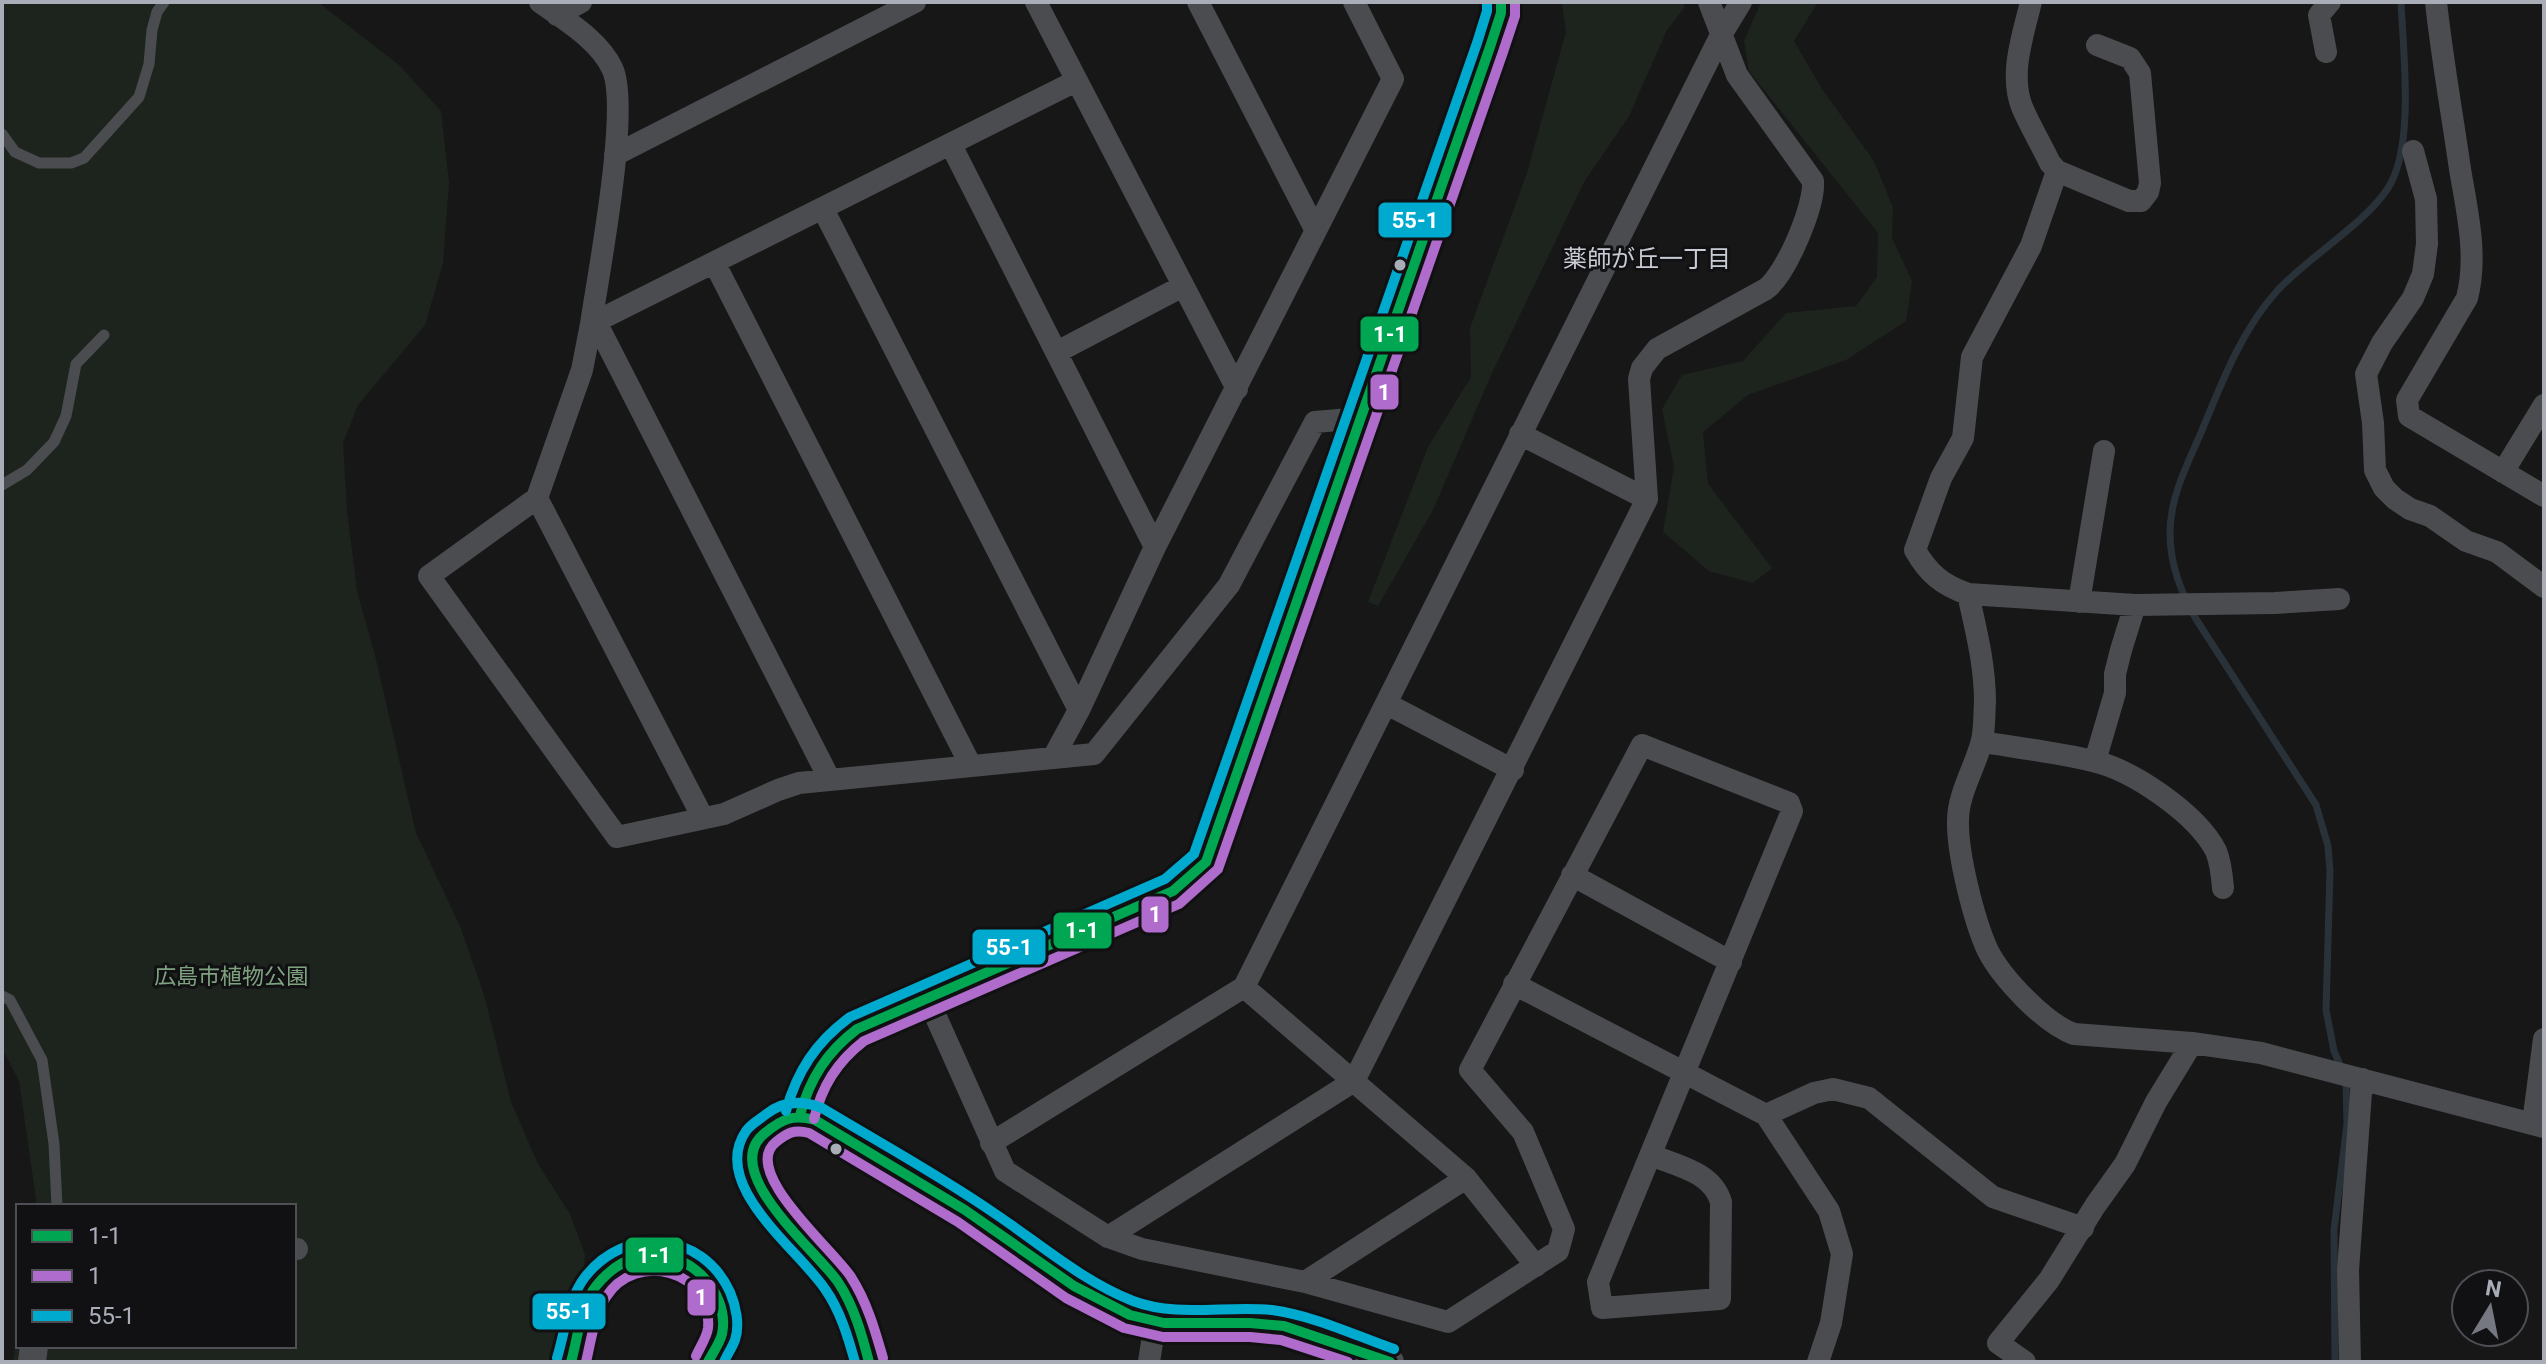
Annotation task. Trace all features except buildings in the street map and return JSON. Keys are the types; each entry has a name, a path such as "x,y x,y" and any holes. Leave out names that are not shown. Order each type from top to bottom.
{"street":[{"path":"549,8 581,2"},
{"path":"615,155 915,2"},
{"path":"1036,2 1237,389"},
{"path":"1198,2 1315,229"},
{"path":"1053,758 1079,710 1155,547 1393,79 1354,2"},
{"path":"800,1115 810,1079 827,1053 857,1029 1173,891 1206,862 1490,47 1501,13 1501,2"},
{"path":"1108,1237 1354,1081 1647,499 1639,379 1642,368 1657,349 1774,283 1811,203 1813,192 1808,172 1737,75 1709,2"},
{"path":"991,1143 1244,987 1721,35 1741,2"},
{"path":"2031,2 2017,70 2018,90 2050,163 2057,171 2129,201 2141,201 2150,183 2140,73 2130,58 2097,45"},
{"path":"2326,52 2319,15 2330,2"},
{"path":"2436,2 2470,235 2471,282 2467,298 2407,400 2409,416 2544,496"},
{"path":"549,8 596,46 613,68 619,94 615,155 594,323 582,370 537,498 429,576 617,837 724,814 789,786 1094,754 1229,585 1315,422 1362,418"},
{"path":"594,323 1076,81"},
{"path":"951,145 1155,547"},
{"path":"2413,151 2426,199 2427,244 2423,274 2413,298 2382,343 2366,374 2375,470 2384,488 2395,499 2410,509 2430,516 2466,541 2497,552 2542,584"},
{"path":"2057,171 2031,246 1972,357 1963,438 1941,478 1915,550 1931,574 1949,587 1968,594 2135,605 2339,599"},
{"path":"823,209 1079,710"},
{"path":"715,264 971,766"},
{"path":"1057,352 1183,286"},
{"path":"594,323 830,780"},
{"path":"2503,472 2544,405"},
{"path":"1520,434 1647,499"},
{"path":"2079,602 2104,451"},
{"path":"537,498 703,818"},
{"path":"1968,594 1984,668 1982,742 1970,772 1958,819 1963,857 1978,925 1997,965 2033,1007 2061,1030 2074,1034 2192,1043 2261,1053 2539,1125 2544,1039"},
{"path":"2095,761 2115,693 2115,674 2135,605"},
{"path":"1387,704 1513,770"},
{"path":"1982,742 2095,761 2164,797 2193,823 2218,855 2223,888"},
{"path":"927,997 1005,1171 1108,1237 1142,1249 1305,1282 1448,1322 1558,1251 1564,1229 1523,1132 1470,1070 1642,745 1789,803 1792,811 1598,1282 1602,1308 1720,1299 1721,1202 1718,1189 1710,1180 1651,1155"},
{"path":"1572,875 1731,962"},
{"path":"1514,984 1766,1115 1829,1211 1842,1254 1831,1323 1818,1362"},
{"path":"1244,987 1466,1178 1536,1266"},
{"path":"2025,1362 1998,1343 2049,1280 2125,1164 2156,1102 2192,1043"},
{"path":"2349,1076 2350,1362"},
{"path":"1766,1115 1814,1093 1833,1089 1869,1098 1993,1197 2083,1228"},
{"path":"869,1362 863,1339 838,1280 765,1199 757,1185 752,1157 762,1134 784,1118 800,1115 815,1120 1128,1315 1155,1323 1268,1324 1290,1328 1390,1362"},
{"path":"1305,1282 1466,1178"},
{"path":"571,1362 595,1288 611,1269 635,1255 661,1254 682,1260 707,1277 721,1303 724,1331 716,1352 708,1362"},
{"path":"1149,1362 1155,1323"}],"lane":[{"path":"2,134 15,152 39,163 71,163 84,158 139,97 149,64 152,30 157,12 164,2"},
{"path":"2,485 27,470 54,442 66,416 76,364 104,335"},
{"path":"2,996 10,1000 42,1060 54,1144 57,1204"}],"green space":[{"name":"広島市植物公園","path":"2,2 318,2 400,66 441,111 449,183 443,263 425,325 358,405 343,443 347,511 357,591 416,833 460,926 484,995 511,1102 538,1164 570,1214 585,1255 580,1305 563,1362 13,1362 16,1341 16,1348 296,1348 296,1204 37,1204 19,1081 2,1048"},
{"path":"1562,2 1682,2 1685,7 1667,30 1629,116 1584,182 1492,373 1433,510 1378,606 1368,602 1428,447 1471,377 1470,328 1527,173 1566,32"},
{"path":"1761,2 1818,2 1794,41 1822,89 1874,161 1893,208 1892,238 1912,281 1906,321 1846,360 1748,395 1703,432 1708,484 1772,568 1753,583 1709,571 1663,532 1674,467 1662,409 1682,375 1743,361 1786,313 1856,306 1877,277 1878,233 1749,71 1744,41"}],"waterway":[{"path":"2335,1362 2334,1230 2347,1124 2346,1079 2334,1051 2326,1010 2328,846 2316,805 2196,619 2174,567 2170,533 2173,507 2184,471 2224,378 2252,324 2290,278 2378,201 2396,170 2405,124 2401,2"}],"transit line":[{"name":"55-1","path":"786,1111 809,1058 850,1017 1165,879 1194,854 1477,43 1487,2"},
{"name":"1-1","path":"800,1115 821,1067 857,1029 1173,891 1206,862 1490,47 1501,13 1501,2"},
{"name":"1","path":"814,1119 821,1096 832,1076 846,1057 864,1041 1179,904 1218,869 1503,52 1515,16 1515,2"},
{"name":"55-1","path":"855,1362 843,1324 830,1297 762,1215 739,1173 738,1152 746,1131 772,1110 785,1105 800,1103 822,1108 952,1185 1078,1272 1133,1301 1167,1309 1272,1310 1319,1321 1394,1349"},
{"name":"1-1","path":"869,1362 844,1291 776,1210 761,1189 753,1168 753,1149 765,1133 788,1119 815,1120 965,1210 1074,1286 1130,1315 1164,1323 1284,1326 1390,1362"},
{"name":"1","path":"883,1358 866,1306 851,1277 794,1211 770,1172 768,1155 776,1142 787,1134 799,1131 809,1133 958,1222 1066,1298 1124,1328 1163,1337 1281,1340 1348,1362"},
{"name":"55-1","path":"557,1358 571,1305 585,1277 602,1260 621,1249 641,1243 662,1242 682,1247 701,1257 717,1272 730,1292 736,1309 737,1328 735,1340 724,1362"},
{"name":"1-1","path":"571,1362 583,1313 596,1286 622,1263 642,1256 658,1255 674,1258 702,1275 719,1302 723,1318 722,1334 708,1362"},
{"name":"1","path":"586,1362 596,1320 606,1297 619,1282 635,1274 653,1271 670,1273 686,1280 698,1292 706,1308 708,1328 696,1356"}],"district":[{"name":"薬師が丘一丁目","path":"1647,259"}]}
